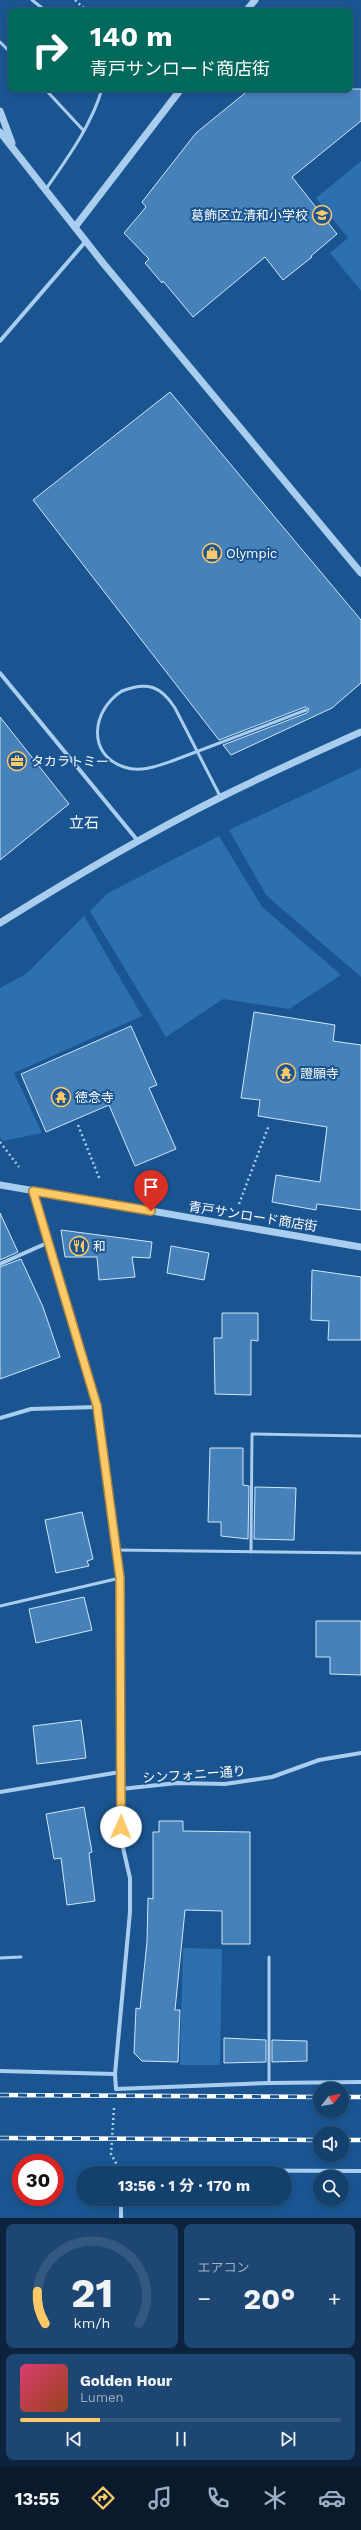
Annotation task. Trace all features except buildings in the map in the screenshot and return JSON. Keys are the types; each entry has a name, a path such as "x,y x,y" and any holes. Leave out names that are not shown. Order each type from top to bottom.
{"street":[{"path":"248,8 255,0"},
{"path":"75,227 179,92"},
{"path":"0,111 13,147"},
{"path":"0,132 86,241 361,573"},
{"path":"0,341 86,241"},
{"path":"0,673 138,841"},
{"path":"0,923 65,882 221,797 361,732"},
{"name":"青戸サンロード商店街","path":"0,1185 361,1247"},
{"path":"33,1191 97,1406 120,1578 120,1839 130,1878 130,1912 115,2074 116,2089 269,2083 361,2082"},
{"path":"0,1264 48,1243"},
{"path":"0,1418 31,1409 97,1406"},
{"name":"シンフォニー通り","path":"121,1789 177,1783 226,1784 272,1777 319,1760 361,1753"},
{"path":"0,1792 120,1772"},
{"path":"0,2071 115,2074"},
{"path":"292,2171 361,2171"},
{"path":"121,2206 121,2218"}],"lane":[{"path":"32,0 42,8"},
{"path":"0,42 8,51"},
{"path":"48,92 84,131"},
{"path":"46,189 84,131 97,106 101,92"},
{"path":"221,797 176,708 166,695 158,689 146,686 132,687 122,691 112,698 99,715 99,740 103,752 111,761 125,768 136,769 155,767 172,761 306,710"},
{"path":"251,1552 252,1434 361,1436"},
{"path":"116,1550 361,1553"},
{"path":"0,1606 120,1578"},
{"path":"0,1958 21,1957"},
{"path":"269,1957 269,2083"}],"path":[{"path":"75,0 84,8"},
{"path":"78,1125 100,1180"},
{"path":"239,1204 269,1125"},
{"path":"0,1142 19,1167"},
{"path":"111,2154 114,2111"}],"shaded area":[{"path":"361,161 361,291 330,253 348,238 316,198"},
{"path":"361,768 361,977 266,895 229,830"},
{"path":"219,836 262,907 341,975 289,1009 223,999 166,1037 90,911 108,893"},
{"path":"84,916 142,1016 14,1073 42,1133 3,1141 0,1137 0,988 26,974"},
{"path":"183,1948 222,1949 220,2065 180,2065"}],"railway":[{"path":"0,2095 313,2097"},
{"path":"349,2097 361,2097"},
{"path":"0,2138 313,2140"},
{"path":"349,2140 361,2140"}],"place":[{"name":"葛飾区立清和小学校","path":"322,215"},
{"name":"Olympic","path":"212,553"},
{"name":"タカラトミー","path":"17,761"},
{"name":"證願寺","path":"286,1073"},
{"name":"徳念寺","path":"61,1097"},
{"name":"和","path":"79,1246"}],"district":[{"name":"立石","path":"84,823"}],"route":[{"path":"121,1827 120,1578 97,1406 33,1191 151,1211"}]}
